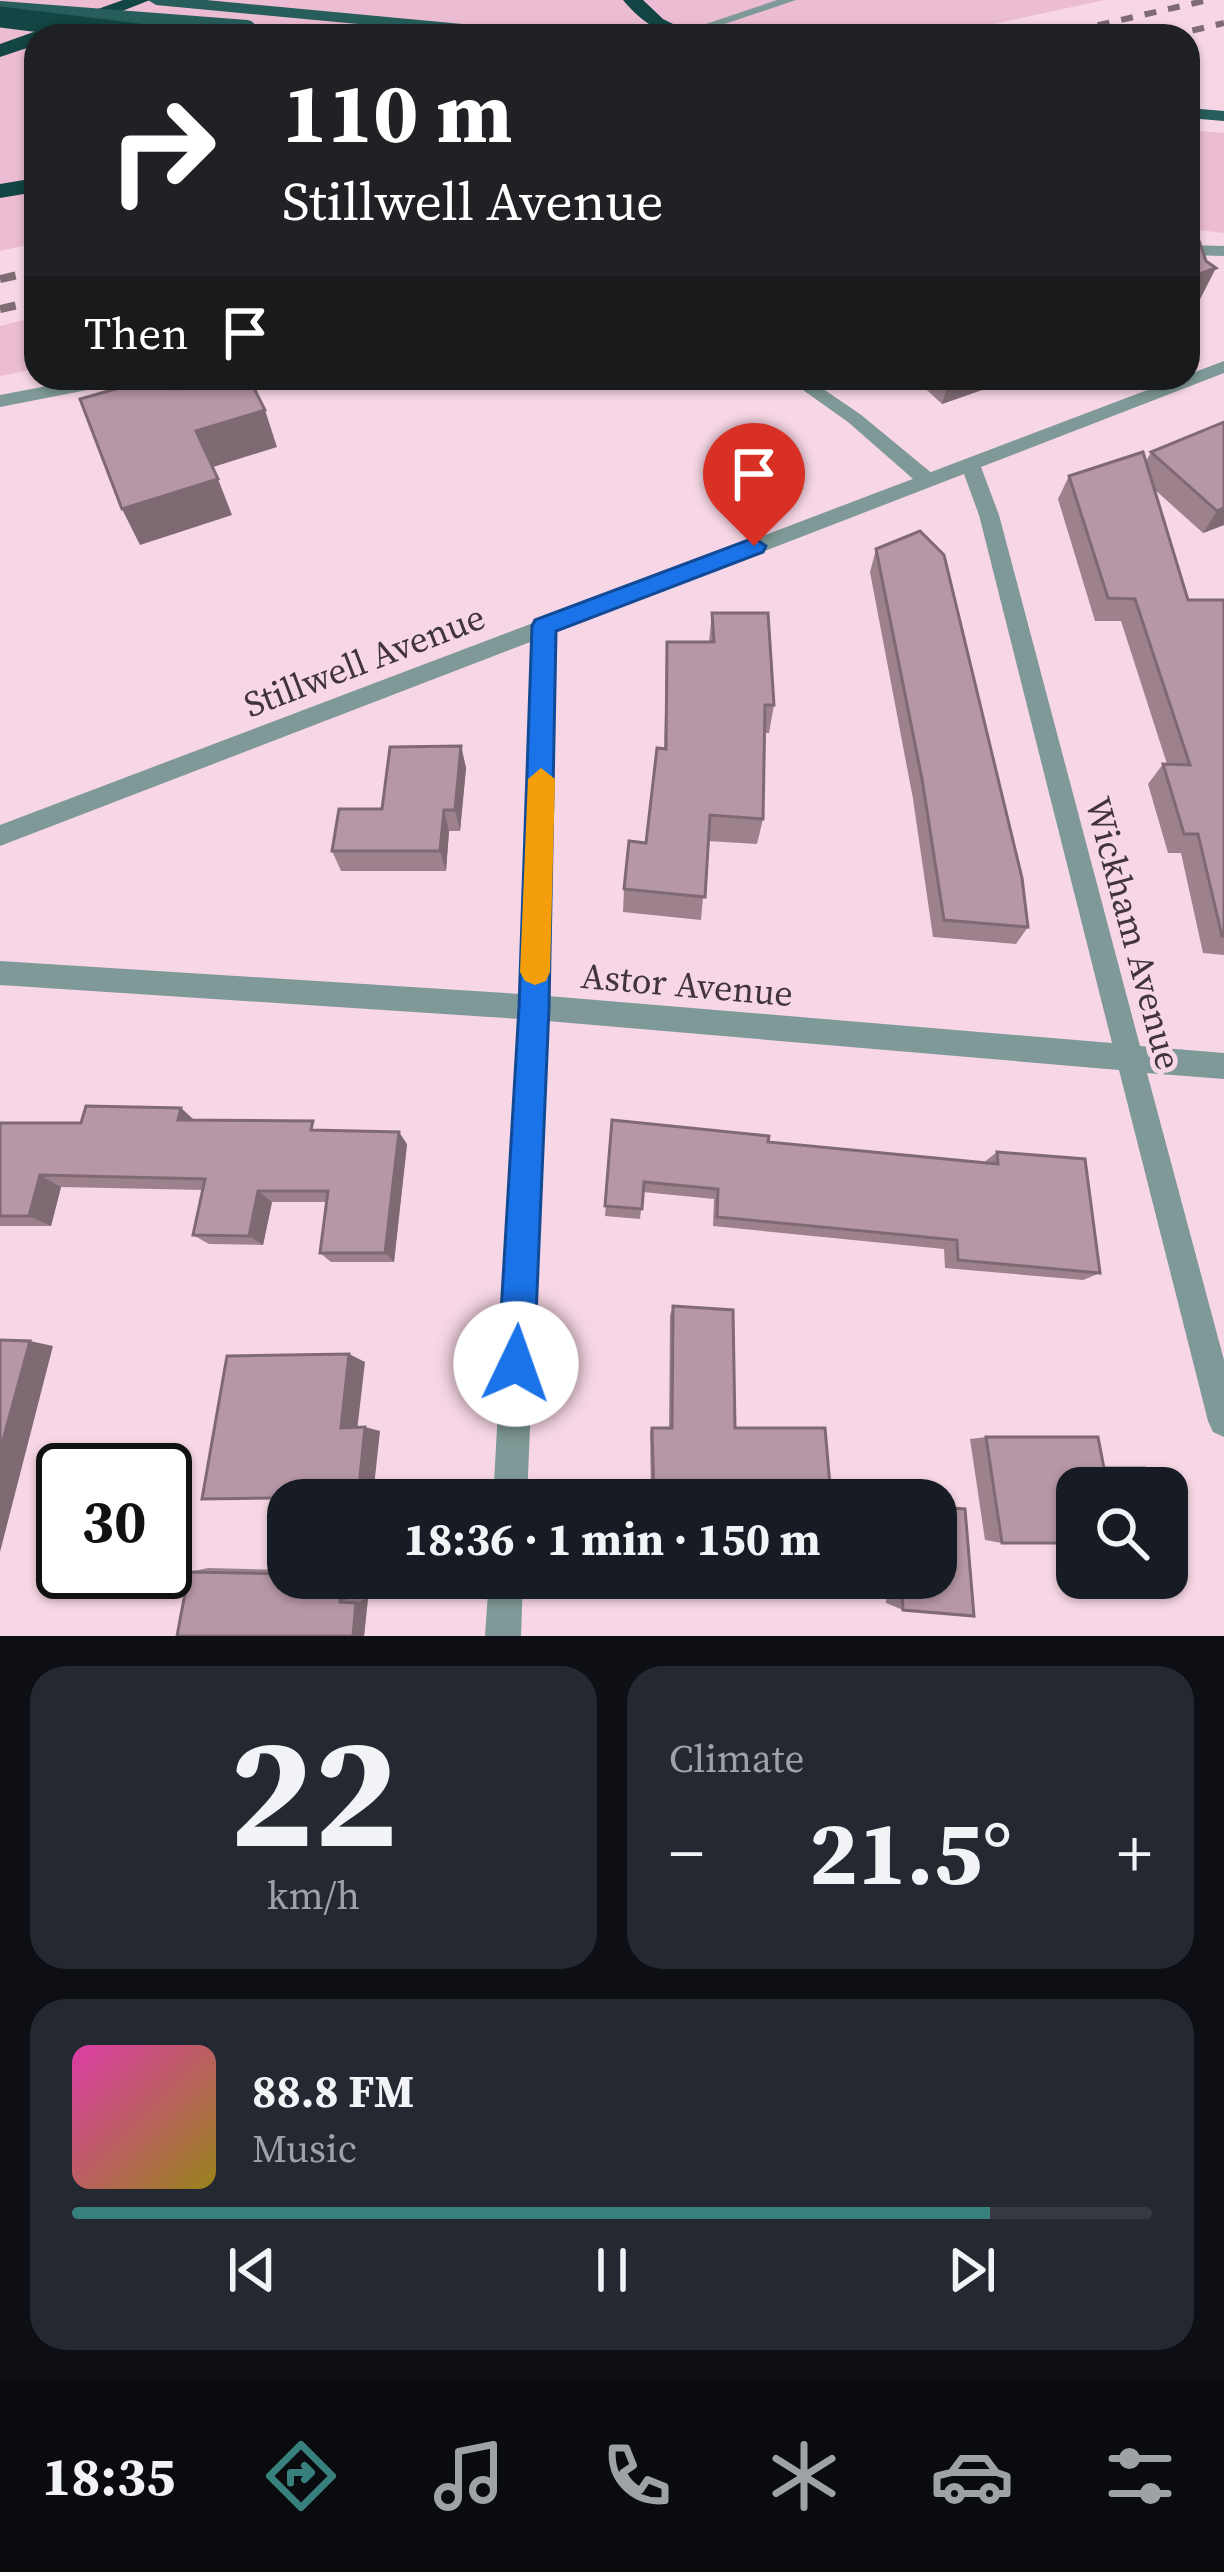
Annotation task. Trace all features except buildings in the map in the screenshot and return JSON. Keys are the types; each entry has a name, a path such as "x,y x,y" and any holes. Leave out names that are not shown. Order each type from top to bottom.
{"highway":[{"path":"0,18 75,0"},
{"path":"75,24 141,0"},
{"path":"632,0 658,24"},
{"path":"0,18 51,24"}],"main road":[{"path":"156,0 417,24"},
{"path":"0,18 135,24"}],"street":[{"path":"717,24 790,0"},
{"path":"0,401 56,390"},
{"path":"813,390 927,480"},
{"name":"Stillwell Avenue","path":"0,836 1163,390"},
{"name":"Wickham Avenue","path":"970,463 989,515 1224,1421"},
{"path":"511,1479 534,1007 544,626"},
{"name":"Astor Avenue","path":"0,974 534,1007 1224,1066"},
{"path":"503,1636 505,1599"}],"shaded area":[{"path":"0,0 1105,0 993,24 24,24 24,246 0,251"},
{"path":"1200,131 1224,133 1224,233 1200,230"},
{"path":"24,320 24,371 0,376 0,326"}],"railway":[{"path":"1103,24 1208,0"},
{"path":"1200,29 1224,23"},
{"path":"0,279 24,274"},
{"path":"0,309 24,304"}],"slow traffic":[{"path":"535,972 541,779"}],"route":[{"path":"516,1364 534,1007 544,626 754,546"}]}
